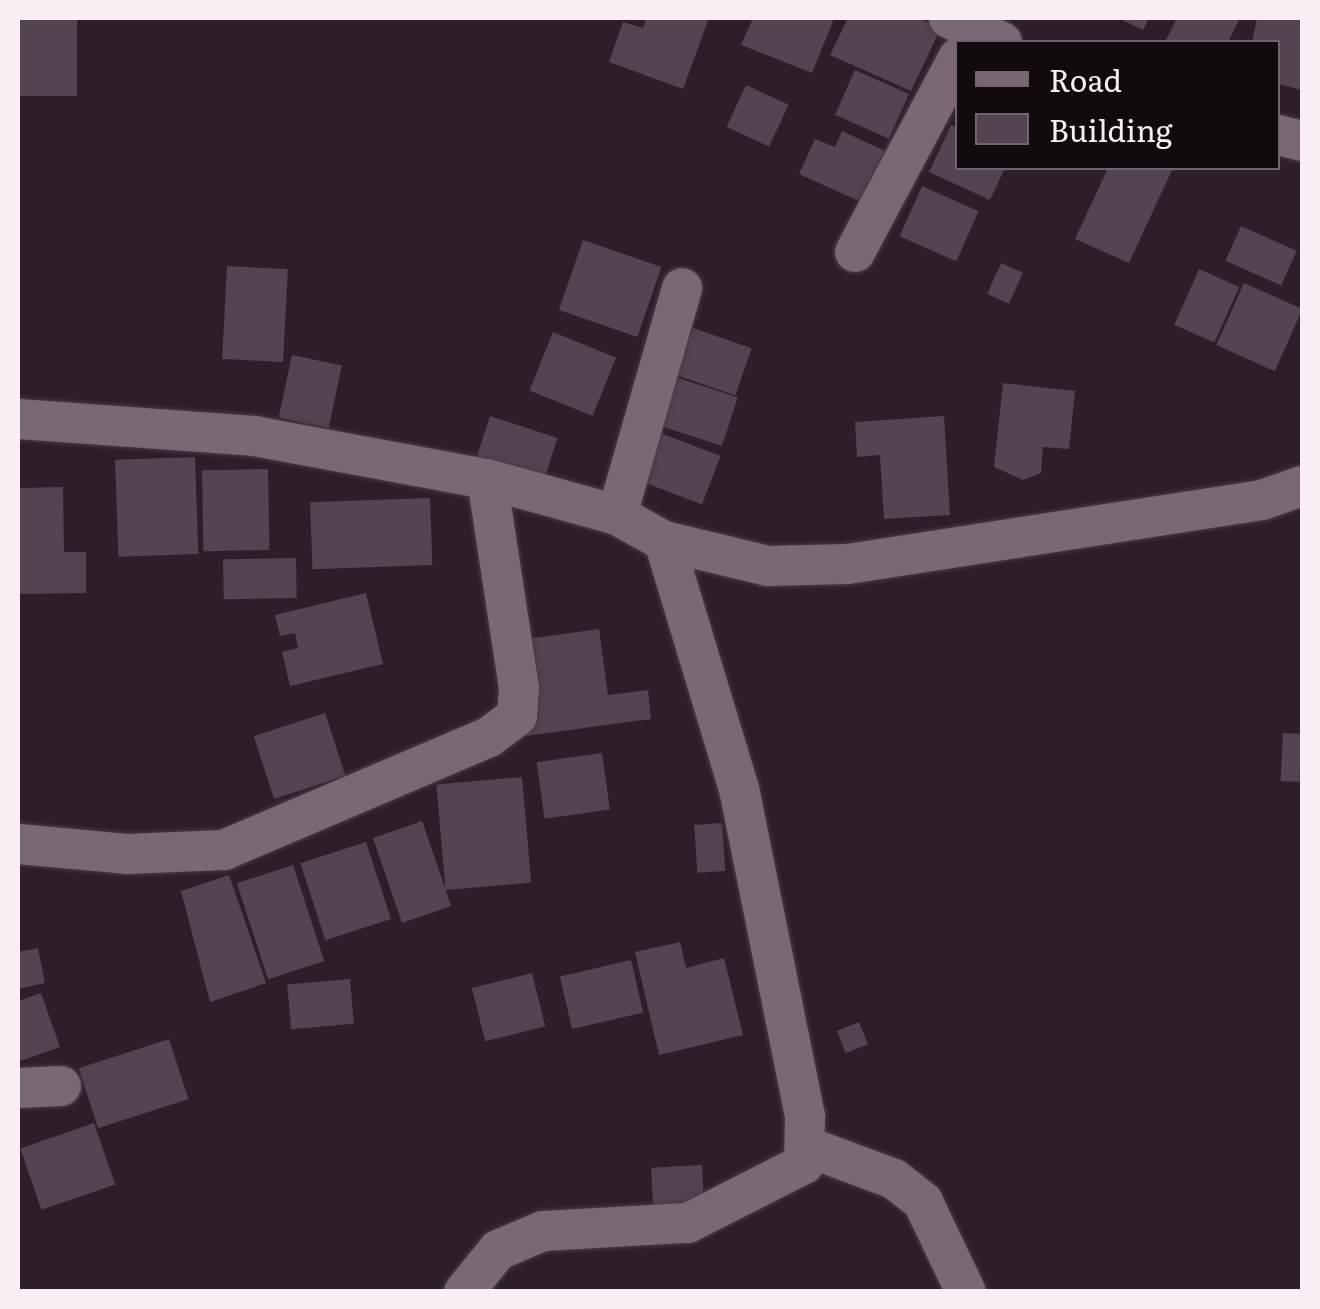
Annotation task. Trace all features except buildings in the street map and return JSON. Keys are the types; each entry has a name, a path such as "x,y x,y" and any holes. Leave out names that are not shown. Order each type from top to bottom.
{"street":[{"path":"855,252 955,64"},
{"path":"618,515 682,288"},
{"path":"18,419 254,436 487,479 618,515 664,541 768,566 848,564 1262,500 1302,486"},
{"path":"18,844 127,854 224,850 488,737 516,716 519,688 487,479"},
{"path":"464,1292 498,1250 543,1231 688,1223 804,1164 808,1147 739,789 664,541"},
{"path":"18,1088 61,1086"},
{"path":"808,1147 894,1179 923,1202 966,1292"}]}
